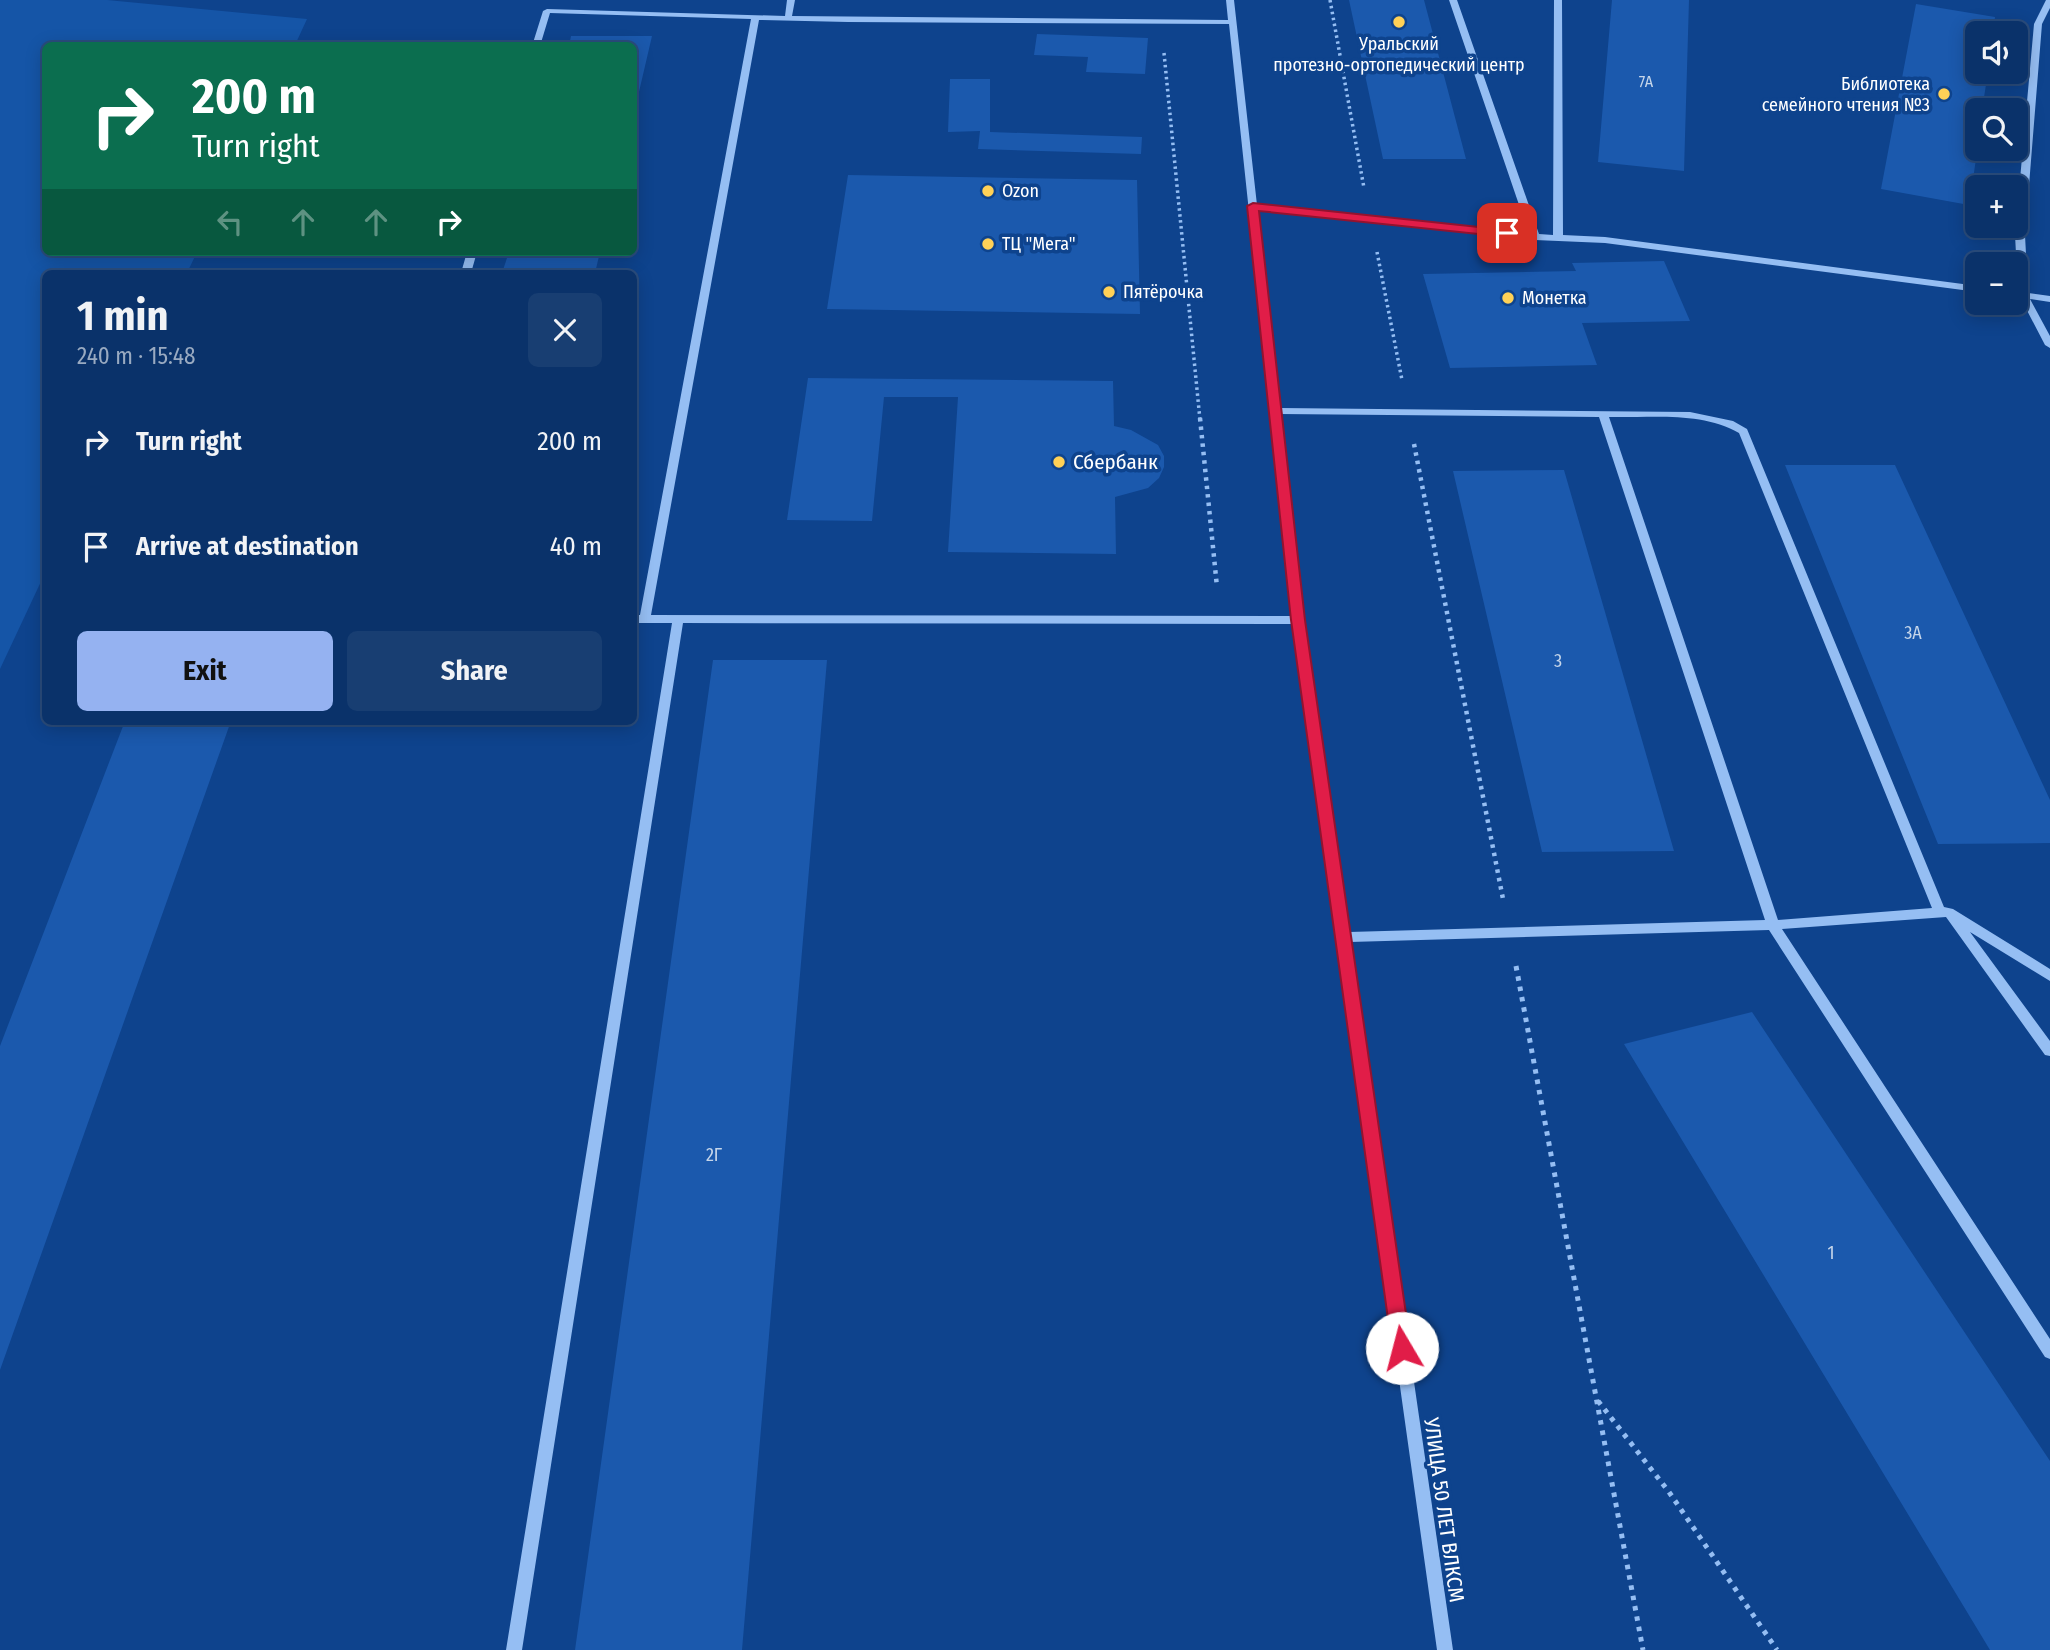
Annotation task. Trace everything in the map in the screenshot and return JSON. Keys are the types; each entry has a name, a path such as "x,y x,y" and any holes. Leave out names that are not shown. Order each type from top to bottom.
{"street":[{"path":"788,19 791,0"},
{"name":"УЛИЦА 50 ЛЕТ ВЛКСМ","path":"1230,0 1298,620 1445,1650"},
{"path":"1453,0 1535,237"},
{"path":"1558,0 1558,237"},
{"path":"2020,252 2038,24 2050,0"},
{"path":"537,42 547,11 788,19 1233,22"},
{"path":"755,18 639,619 1298,620"},
{"path":"1253,206 1535,237 1605,240 1965,287"},
{"path":"2028,295 2050,299"},
{"path":"2028,309 2050,345"},
{"path":"1276,411 1690,415 1729,423 1743,431 1939,911 1949,912 2050,976"},
{"path":"514,1650 677,619"},
{"path":"1343,937 1773,925 1949,912"},
{"path":"1949,912 2050,1051"},
{"path":"1773,925 2050,1352"}],"lane":[{"path":"2038,24 2050,23"},
{"path":"1604,415 1773,925"}],"path":[{"path":"1330,0 1402,382"},
{"path":"1160,21 1220,620"},
{"path":"1413,437 1504,904"},
{"path":"1514,959 1643,1650"},
{"path":"1598,1401 1669,1492 1777,1650"}],"shaded area":[{"path":"0,0 107,0 307,19 296,42 42,42 42,256 195,256 188,270 42,270 42,579 0,669"}],"building":[{"path":"1349,0 1424,0 1466,159 1383,159"},
{"path":"1612,0 1689,0 1684,171 1598,162"},
{"path":"1916,4 1995,17 1994,21 1965,21 1965,84 1986,84 1984,98 1965,98 1965,161 1976,161 1974,175 1965,175 1965,204 1881,189"},
{"path":"1037,34 1148,38 1145,74 1086,72 1088,57 1034,55"},
{"path":"571,36 652,36 637,100 637,42 570,42"},
{"path":"950,79 990,79 990,132 1142,137 1141,154 978,149 980,131 948,132"},
{"name":"ТЦ \"Мега\"","path":"848,175 1137,180 1140,314 827,309"},
{"path":"508,256 599,256 596,270 503,270"},
{"name":"Монетка","path":"1664,261 1690,321 1582,323 1597,365 1450,368 1423,274 1576,271 1572,263"},
{"name":"Сбербанк","path":"808,378 1113,381 1114,426 1131,430 1158,445 1164,456 1164,467 1159,478 1148,488 1115,497 1116,554 948,552 958,397 884,397 872,521 787,520"},
{"path":"1785,465 1895,465 2050,800 2050,843 1938,844"},
{"path":"1564,470 1674,851 1542,852 1453,471"},
{"path":"713,660 827,660 742,1650 575,1650"},
{"path":"123,725 230,725 0,1370 0,1046"},
{"path":"1752,1012 2050,1461 2050,1650 1990,1650 1624,1044"}],"place":[{"name":"Уральский протезно-ортопедический центр","path":"1399,22"},
{"name":"Библиотека семейного чтения №3","path":"1944,94"},
{"name":"Ozon","path":"988,191"},
{"name":"ТЦ \"Мега\"","path":"988,244"},
{"name":"Пятёрочка","path":"1109,292"},
{"name":"Монетка","path":"1508,298"},
{"name":"Сбербанк","path":"1059,462"}],"route":[{"path":"1402,1348 1298,620 1253,206 1507,233"}]}
